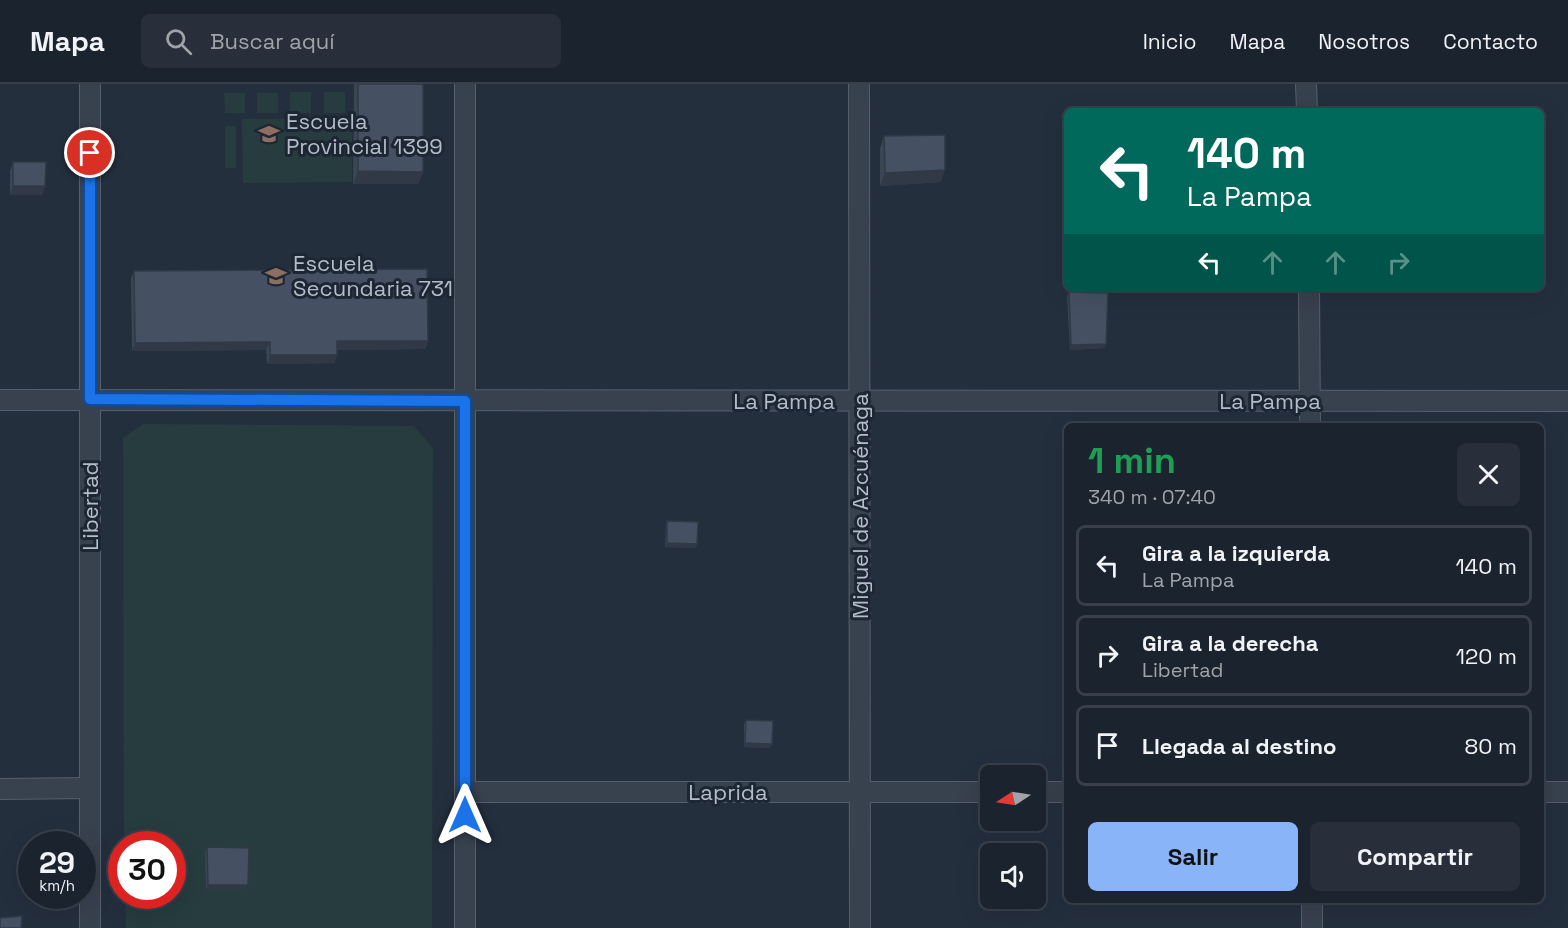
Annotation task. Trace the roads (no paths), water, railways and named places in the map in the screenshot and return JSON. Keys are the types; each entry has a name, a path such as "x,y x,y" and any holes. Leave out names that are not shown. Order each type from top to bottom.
{"street":[{"name":"Libertad","path":"90,84 90,928"},
{"path":"465,84 465,928"},
{"name":"Miguel de Azcuénaga","path":"859,84 860,928"},
{"path":"1306,84 1307,108"},
{"path":"1309,291 1310,423"},
{"name":"La Pampa","path":"0,400 1568,401"},
{"path":"0,789 90,788"},
{"name":"Laprida","path":"465,792 980,792"},
{"path":"1046,792 1064,792"},
{"path":"1544,792 1568,792"},
{"path":"1312,903 1312,928"}],"place":[{"name":"Escuela Provincial 1399","path":"269,134"},
{"name":"Escuela Secundaria 731","path":"276,276"}]}
